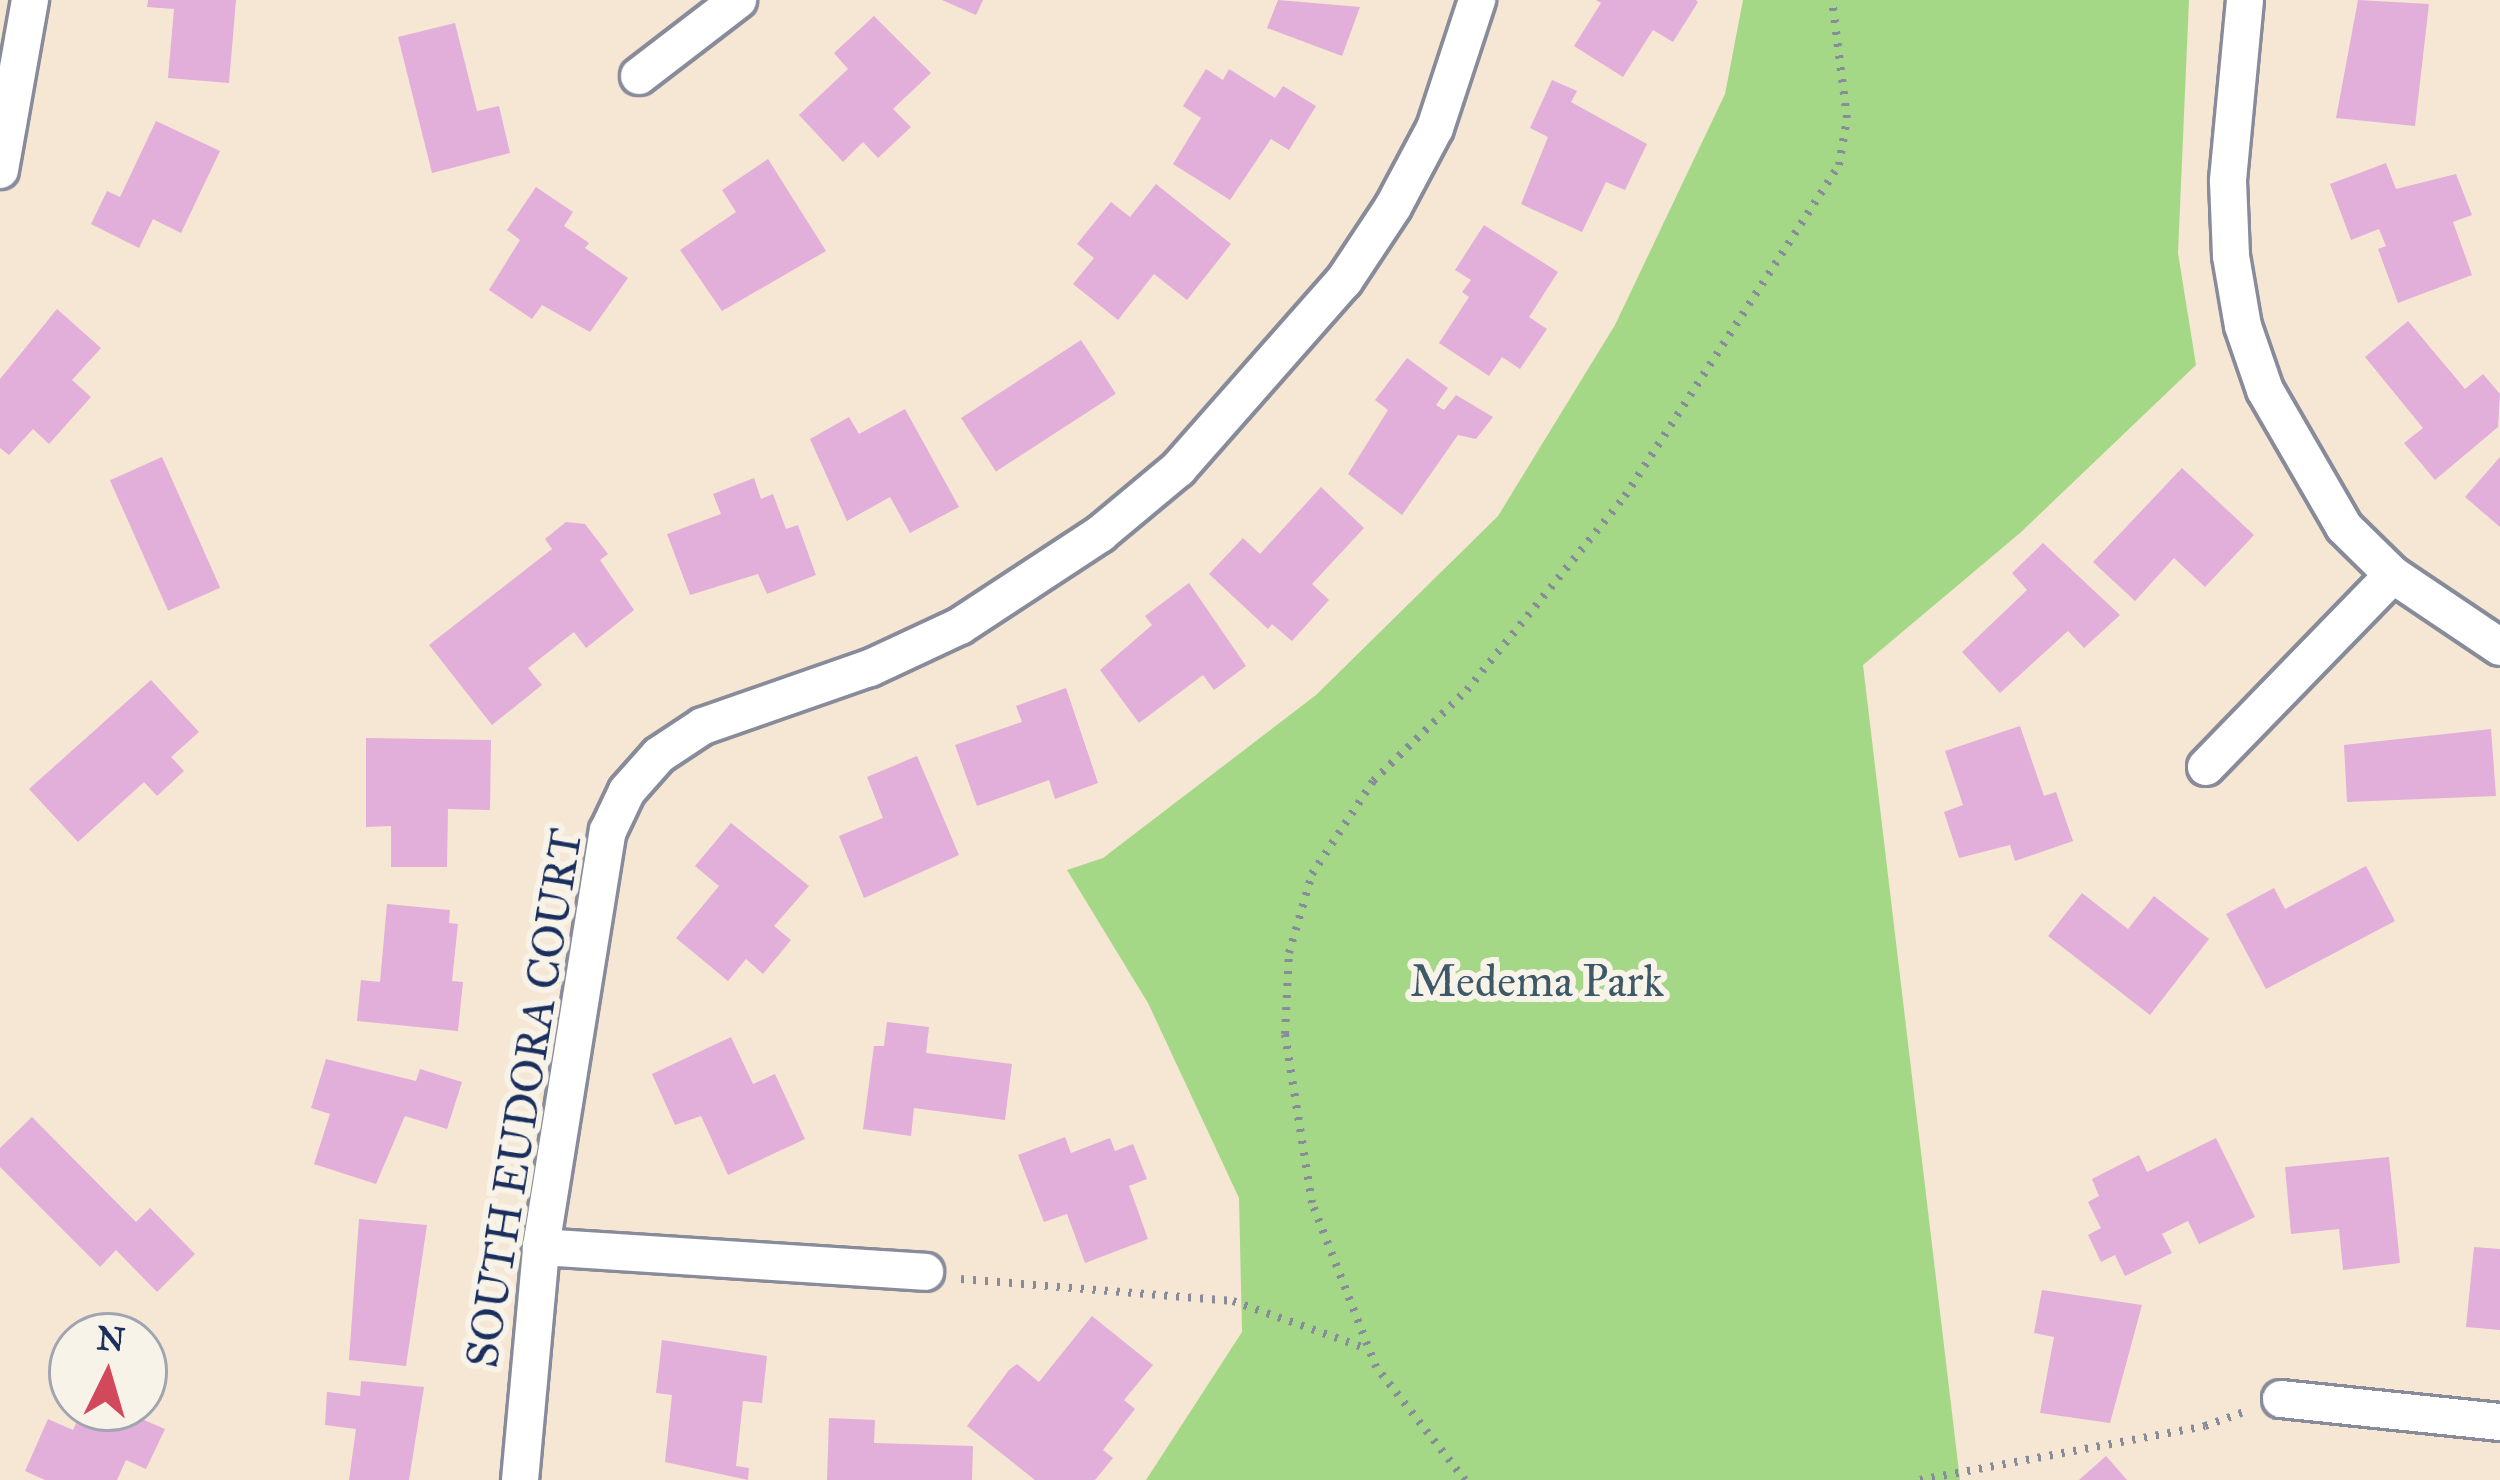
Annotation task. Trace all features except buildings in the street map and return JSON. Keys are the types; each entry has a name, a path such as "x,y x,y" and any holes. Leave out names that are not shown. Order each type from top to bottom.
{"street":[{"path":"0,170 30,0"},
{"path":"639,76 738,0"},
{"name":"SOUTH EUDORA COURT","path":"520,1480 541,1246 608,831 627,791 659,755 703,726 870,668 960,626 1100,534 1178,469 1330,299 1393,207 1436,128 1478,0"},
{"path":"2245,0 2228,181 2243,326 2283,433 2344,527 2393,575 2500,647"},
{"path":"2206,767 2393,575"},
{"path":"541,1246 925,1272"},
{"path":"2281,1399 2500,1423"}],"path":[{"path":"1466,1480 1370,1349 1312,1203 1293,1120 1285,1034 1288,953 1312,874 1373,781 1467,690 1625,496 1839,165 1847,118 1832,0"},
{"path":"925,1272 1233,1301 1370,1349"},
{"path":"1920,1480 2205,1426 2281,1399"}],"green space":[{"name":"Medema Park","path":"1743,0 2189,0 2178,253 2196,365 2020,533 1863,665 1960,1480 1146,1480 1242,1332 1239,1198 1148,1003 1067,870 1103,858 1316,695 1498,516 1615,325 1725,94"}]}
